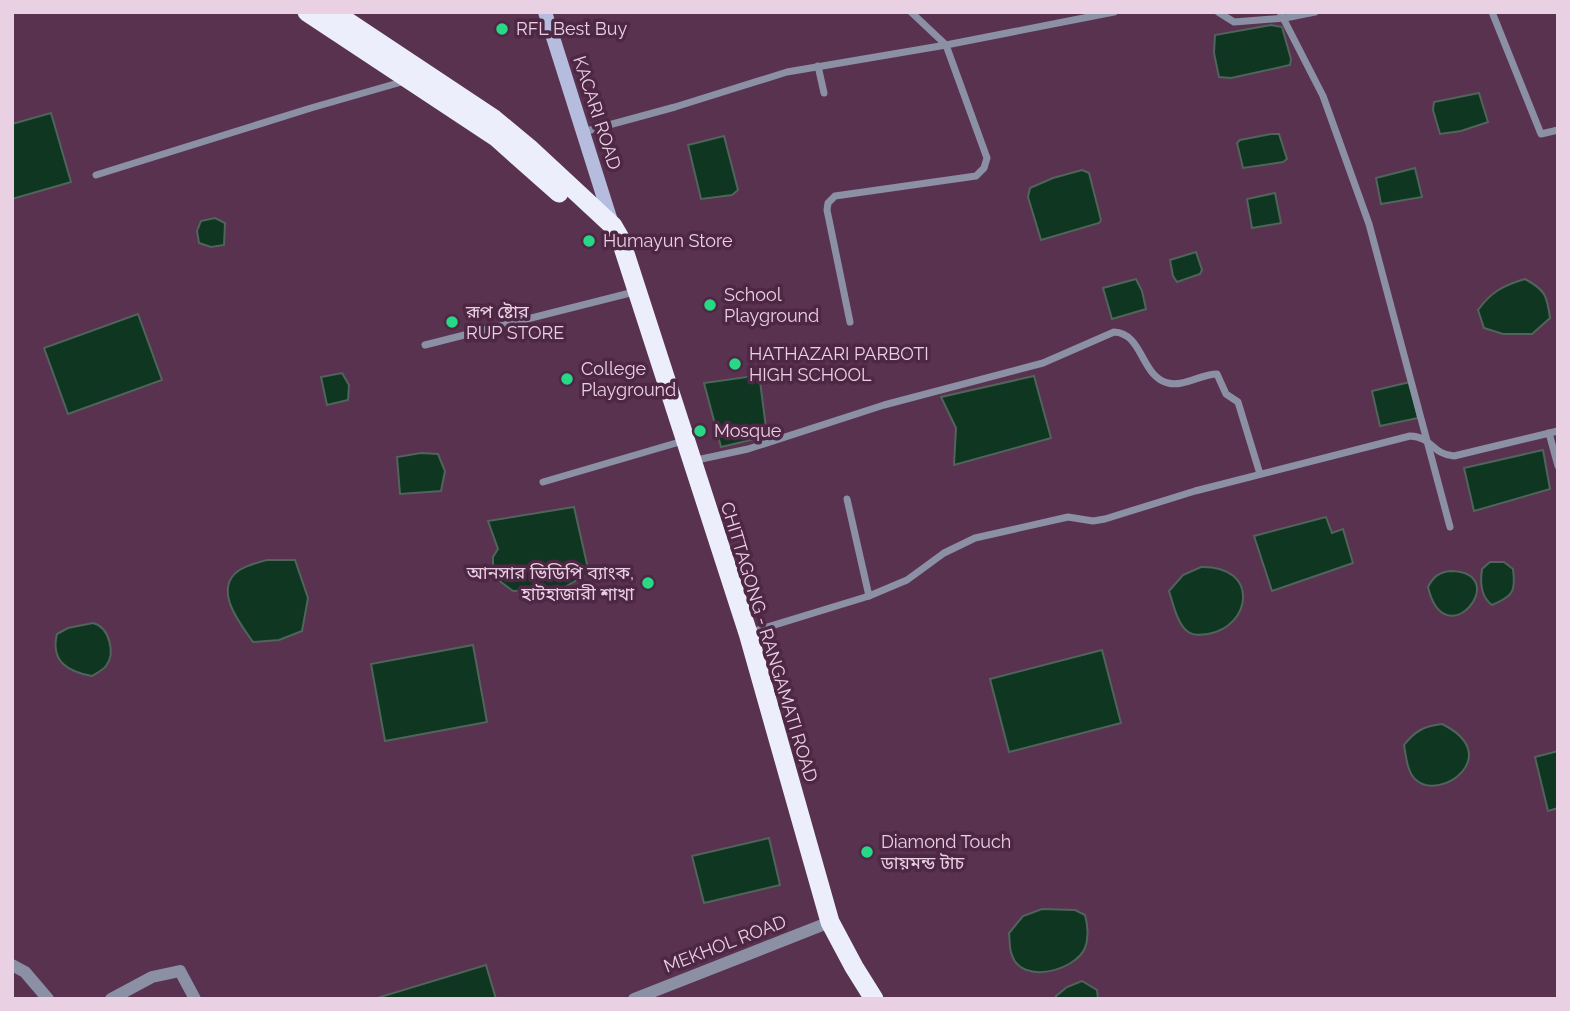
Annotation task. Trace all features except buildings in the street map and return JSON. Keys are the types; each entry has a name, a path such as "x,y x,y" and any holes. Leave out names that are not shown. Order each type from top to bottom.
{"highway":[{"name":"CHITTAGONG - RANGAMATI ROAD","path":"307,12 496,137 551,177"},
{"name":"CHITTAGONG - RANGAMATI ROAD","path":"333,12 494,119 591,221 608,231 638,291 684,441 748,633 830,922 874,999"}],"main road":[{"name":"KACARI ROAD","path":"545,12 582,132 608,231"}],"street":[{"path":"850,321 828,203 835,197 976,176 984,168 987,158 946,45 911,12"},
{"path":"582,132 675,107 787,72 946,45 1114,12"},
{"path":"1218,12 1234,22 1315,12"},
{"path":"1492,12 1541,134 1558,130"},
{"path":"1282,15 1322,96 1369,224 1450,527"},
{"path":"818,66 824,93"},
{"path":"96,175 409,80"},
{"path":"425,345 638,291"},
{"path":"691,461 748,449 884,405 1043,363 1114,332 1122,332 1129,336 1153,372 1167,383 1179,384 1217,374 1226,394 1238,402 1260,474"},
{"path":"748,633 869,596 907,580 944,553 975,538 1068,517 1093,521 1105,519 1260,474 1410,436 1421,436 1442,455 1454,456 1554,432 1558,466"},
{"path":"543,482 684,441"},
{"path":"847,499 869,596"},
{"name":"MEKHOL ROAD","path":"634,999 830,922"},
{"path":"12,965 25,972 48,999"},
{"path":"111,999 152,977 180,971 195,999"}],"shaded area":[{"path":"1271,25 1282,27 1291,59 1290,65 1231,78 1219,77 1214,53 1215,35"},
{"path":"1479,93 1488,122 1461,131 1440,134 1433,110 1434,102"},
{"path":"51,113 71,182 12,199 12,124"},
{"path":"1279,134 1287,159 1283,162 1243,168 1237,143 1240,140"},
{"path":"724,136 738,190 732,195 701,199 688,145"},
{"path":"1415,168 1422,197 1381,204 1376,178"},
{"path":"1082,170 1089,173 1101,220 1099,223 1041,240 1028,197 1030,188"},
{"path":"1275,193 1281,223 1252,228 1247,199"},
{"path":"215,218 225,223 224,245 211,247 199,243 197,231 201,221"},
{"path":"1196,252 1202,270 1200,274 1177,282 1170,260"},
{"path":"1136,279 1146,309 1112,319 1103,288"},
{"path":"1525,279 1544,294 1550,318 1532,334 1503,334 1484,328 1478,310 1488,298 1498,290"},
{"path":"138,314 162,380 68,414 44,348"},
{"path":"342,373 349,385 348,400 327,405 321,377"},
{"path":"754,376 760,381 767,436 721,447 704,383"},
{"path":"1034,376 1051,438 954,465 956,428 941,397"},
{"path":"1410,382 1418,418 1380,426 1372,391"},
{"path":"1543,450 1550,489 1474,511 1464,468"},
{"path":"421,453 438,454 445,471 441,491 400,494 397,457"},
{"path":"574,507 589,573 563,588 513,591 493,576 493,557 498,549 488,521"},
{"path":"1326,517 1332,533 1343,529 1353,563 1272,591 1254,536"},
{"path":"267,560 295,560 308,598 302,631 279,640 253,642 233,611 228,585 239,571"},
{"path":"1490,562 1504,562 1513,569 1514,577 1509,596 1492,605 1483,594 1481,584 1482,569"},
{"path":"1201,567 1220,569 1233,576 1241,586 1243,597 1241,609 1223,629 1197,635 1187,631 1181,623 1169,591 1183,575"},
{"path":"1451,571 1469,575 1476,584 1476,596 1470,607 1459,614 1448,615 1436,607 1428,587 1437,576"},
{"path":"93,623 99,625 107,635 110,654 106,666 92,676 76,672 63,664 56,652 56,644 57,634 68,628"},
{"path":"473,645 487,722 385,741 371,664"},
{"path":"1102,650 1121,723 1009,752 990,679"},
{"path":"1442,724 1460,736 1468,749 1468,761 1462,772 1452,780 1439,785 1427,785 1416,780 1411,773 1404,745 1420,730"},
{"path":"1558,751 1558,808 1548,811 1535,757"},
{"path":"769,838 780,885 704,903 692,856"},
{"path":"1042,909 1075,910 1085,915 1088,936 1085,948 1071,963 1060,968 1036,972 1017,964 1011,953 1009,933 1023,916"},
{"path":"486,965 496,999 380,997"},
{"path":"1082,981 1097,990 1098,999 1056,999 1067,987"}],"place":[{"name":"RFL Best Buy","path":"502,29"},
{"name":"Humayun Store","path":"589,241"},
{"name":"School Playground","path":"710,305"},
{"name":"রূপ ষ্টোর RUP STORE","path":"452,322"},
{"name":"HATHAZARI PARBOTI HIGH SCHOOL","path":"735,364"},
{"name":"College Playground","path":"567,379"},
{"name":"Mosque","path":"700,431"},
{"name":"আনসার ভিডিপি ব্যাংক, হাটহাজারী শাখা","path":"648,583"},
{"name":"Diamond Touch ডায়মন্ড টাচ","path":"867,852"}]}
